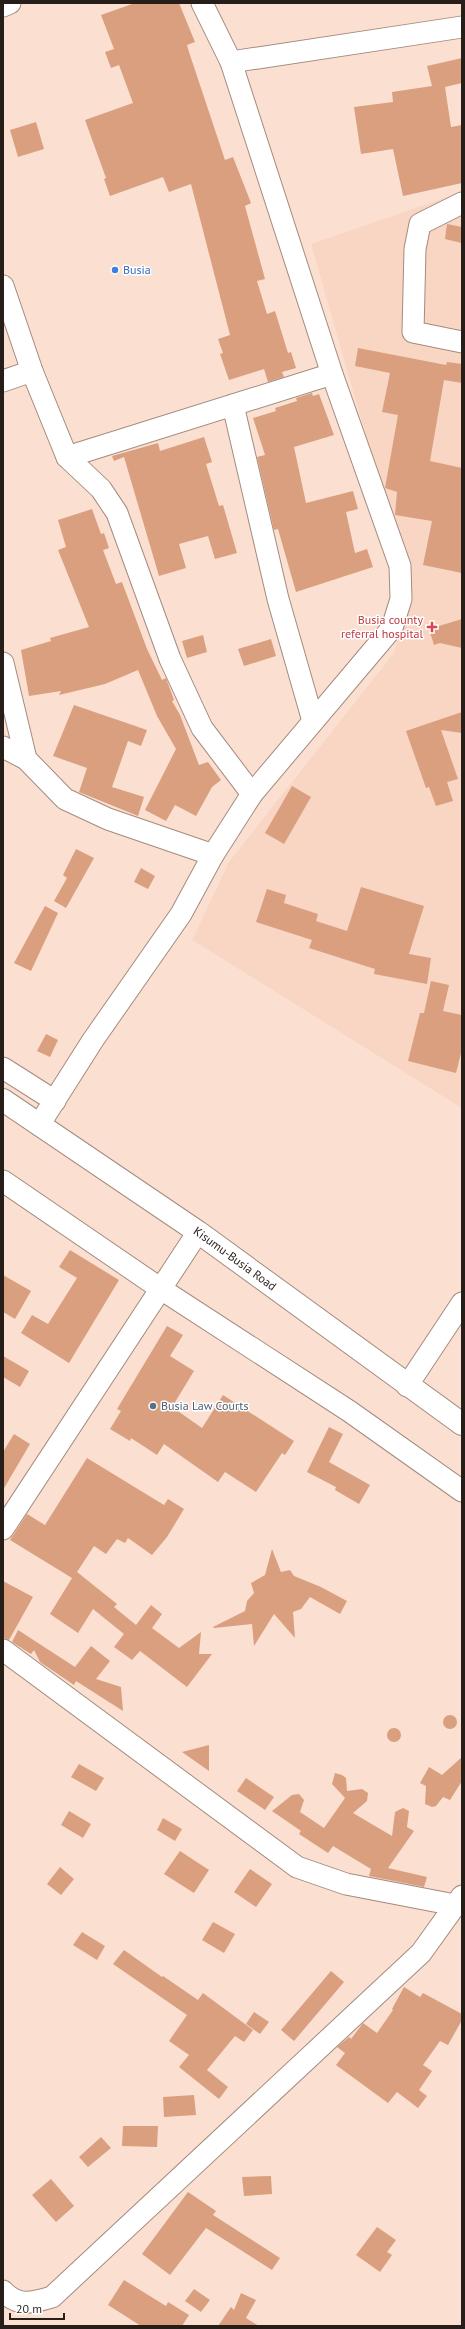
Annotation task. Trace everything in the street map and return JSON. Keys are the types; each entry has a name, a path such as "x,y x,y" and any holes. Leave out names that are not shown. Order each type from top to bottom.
{"highway":[{"name":"Kisumu-Busia Road","path":"3,1100 198,1232 407,1386 462,1424"}],"street":[{"path":"3,6 10,3"},
{"path":"39,1125 93,1040 181,914 213,855 252,794 392,628 401,599 400,566 332,374 231,62 202,3"},
{"path":"231,62 462,27"},
{"path":"462,203 420,224 415,249 413,332 462,342"},
{"path":"3,286 32,371 67,457 101,489 118,513 170,659 202,728 252,794"},
{"path":"3,381 32,371"},
{"path":"67,457 332,374"},
{"path":"233,405 278,599 313,721"},
{"path":"3,663 26,759"},
{"path":"3,747 26,759 65,799 108,819 213,855"},
{"path":"3,1068 55,1101"},
{"path":"3,1181 161,1289 349,1411 462,1491"},
{"path":"3,1529 198,1232"},
{"path":"407,1386 462,1304"},
{"path":"3,1650 297,1867 346,1884 459,1901 421,1953 52,2298 31,2303 12,2300 3,2291"}],"shaded area":[{"name":"Busia county referral hospital","path":"462,192 462,1108 192,940 229,862 393,654 413,600 311,244"}],"building":[{"path":"135,3 179,3 195,42 187,45 225,160 233,157 251,203 245,206 265,279 257,281 267,314 275,311 288,353 291,352 296,368 282,372 284,377 268,382 264,369 229,380 220,354 223,353 218,339 230,335 191,184 169,192 163,177 110,196 104,179 106,178 85,120 133,103 119,65 111,68 105,52 114,49 101,15"},
{"path":"462,58 462,83 445,87 451,127 462,125 462,183 403,196 393,149 361,154 354,107 393,102 392,92 432,86 427,66"},
{"path":"36,122 44,149 18,157 10,130"},
{"path":"447,224 462,227 462,243 445,239"},
{"path":"358,348 446,365 447,362 462,364 462,383 444,380 430,461 462,468 462,573 423,565 432,521 395,515 397,492 385,488 398,415 382,412 390,373 355,366"},
{"path":"312,393 313,396 319,394 334,435 294,447 306,503 353,491 358,509 346,512 355,553 367,549 373,567 296,592 278,529 274,530 257,457 265,455 253,418 276,411 275,408 297,401 296,398"},
{"path":"204,437 212,462 206,464 219,506 223,505 237,553 215,559 208,536 179,544 186,568 159,576 124,457 114,461 112,456 158,443 160,451"},
{"path":"92,509 101,534 104,533 109,548 103,550 116,584 122,582 147,649 162,680 166,678 174,700 172,701 180,715 199,765 208,762 221,780 212,787 196,816 175,805 166,821 145,810 176,749 157,716 138,670 105,684 59,695 61,691 29,696 21,650 51,641 50,638 89,627 58,550 66,547 58,520"},
{"path":"462,619 462,648 440,643 434,645 429,629"},
{"path":"203,635 207,652 187,658 182,641"},
{"path":"271,639 276,656 244,666 238,649"},
{"path":"74,705 147,730 141,746 128,741 112,787 144,797 138,816 79,792 87,768 53,756"},
{"path":"462,712 462,733 441,730 458,779 447,782 453,801 436,806 429,787 426,788 406,731"},
{"path":"292,786 311,797 284,844 265,833"},
{"path":"76,849 94,858 66,908 54,901 67,878 63,875"},
{"path":"141,868 155,876 148,889 134,882"},
{"path":"361,887 424,906 409,954 431,958 427,984 374,974 375,969 309,948 312,940 256,922 267,889 286,895 284,903 318,914 316,921 347,931"},
{"path":"45,906 58,913 31,971 14,963"},
{"path":"431,981 449,985 443,1011 462,1015 462,1049 456,1073 408,1061 420,1013 424,1013"},
{"path":"46,1034 58,1040 50,1057 37,1051"},
{"path":"70,1250 119,1280 69,1363 21,1333 32,1315 48,1324 77,1278 59,1267"},
{"path":"3,1275 31,1291 15,1319 3,1312"},
{"path":"167,1326 183,1335 170,1356 194,1371 172,1407 202,1428 223,1395 294,1441 285,1455 282,1453 256,1492 225,1472 218,1482 164,1444 157,1455 131,1438 130,1441 110,1429 121,1411 117,1409"},
{"path":"3,1356 29,1371 20,1387 3,1377"},
{"path":"329,1427 343,1434 329,1462 370,1485 359,1504 335,1490 336,1487 307,1472"},
{"path":"14,1434 30,1444 3,1490 3,1452"},
{"path":"87,1458 164,1505 168,1499 184,1509 167,1537 152,1555 128,1538 125,1543 117,1539 106,1554 94,1546 77,1572 117,1604 114,1607 136,1625 151,1605 162,1614 152,1628 179,1648 201,1632 199,1654 212,1654 187,1687 140,1651 132,1660 114,1647 124,1634 93,1609 78,1633 50,1614 72,1578 10,1540 27,1514 45,1525"},
{"path":"272,1549 281,1572 290,1570 294,1576 321,1587 347,1601 340,1614 310,1597 301,1609 293,1612 295,1638 274,1614 254,1646 252,1624 213,1627 245,1611 247,1601 254,1593 251,1583 265,1575"},
{"path":"3,1581 33,1597 9,1640 3,1638"},
{"path":"18,1630 75,1667 91,1646 110,1661 96,1679 121,1687 123,1711 76,1681 74,1685 40,1662 34,1650 31,1654 12,1642"},
{"path":"447,1715 453,1715 457,1719 457,1725 453,1729 447,1729 443,1725 443,1719"},
{"path":"391,1728 397,1728 401,1732 401,1738 397,1742 391,1742 387,1738 387,1732"},
{"path":"209,1745 209,1771 182,1752"},
{"path":"462,1757 462,1781 450,1800 443,1797 436,1806 432,1807 425,1804 426,1786 420,1783 429,1767 442,1775"},
{"path":"79,1764 104,1778 96,1791 71,1777"},
{"path":"335,1773 346,1778 347,1791 362,1789 368,1793 367,1801 353,1813 392,1836 395,1812 403,1808 409,1811 407,1827 414,1831 388,1868 427,1877 424,1887 369,1876 371,1869 333,1846 328,1853 299,1834 301,1831 272,1811 292,1795 299,1794 304,1800 300,1812 324,1828 345,1798 332,1784"},
{"path":"246,1778 274,1797 265,1810 237,1791"},
{"path":"69,1811 91,1824 83,1838 61,1825"},
{"path":"163,1818 182,1829 175,1841 157,1830"},
{"path":"180,1851 209,1870 194,1893 164,1874"},
{"path":"60,1867 74,1879 61,1895 47,1884"},
{"path":"250,1869 272,1884 256,1907 234,1892"},
{"path":"213,1922 235,1934 224,1953 202,1940"},
{"path":"82,1932 105,1946 97,1960 73,1945"},
{"path":"124,1950 198,2000 203,1993 253,2030 244,2042 235,2036 207,2070 228,2087 219,2099 179,2067 189,2055 169,2041 187,2015 113,1964"},
{"path":"331,1971 344,1982 294,2041 281,2030"},
{"path":"404,1987 420,1997 423,1993 462,2014 462,2020 448,2045 440,2041 423,2065 432,2071 419,2090 427,2096 418,2108 397,2092 388,2103 336,2065 345,2053 337,2047 349,2037 351,2039 363,2023 377,2033 393,2010 392,2009"},
{"path":"254,2012 269,2022 260,2034 246,2024"},
{"path":"194,2095 196,2115 164,2117 163,2097"},
{"path":"123,2126 158,2126 157,2147 122,2146"},
{"path":"101,2137 111,2148 88,2167 79,2157"},
{"path":"271,2176 272,2194 244,2196 242,2177"},
{"path":"51,2179 74,2206 56,2222 32,2195"},
{"path":"188,2192 216,2211 213,2215 280,2258 272,2270 206,2228 170,2275 142,2254"},
{"path":"377,2227 396,2240 387,2252 392,2255 380,2272 356,2255"},
{"path":"124,2280 166,2306 168,2302 189,2315 182,2326 141,2326 108,2305"},
{"path":"194,2289 210,2300 201,2312 185,2301"},
{"path":"241,2293 256,2300 246,2318 259,2326 218,2326 231,2307 234,2310"}],"place":[{"name":"Busia","path":"115,270"},
{"name":"Busia county referral hospital","path":"432,627"},
{"name":"Busia Law Courts","path":"153,1406"}]}
